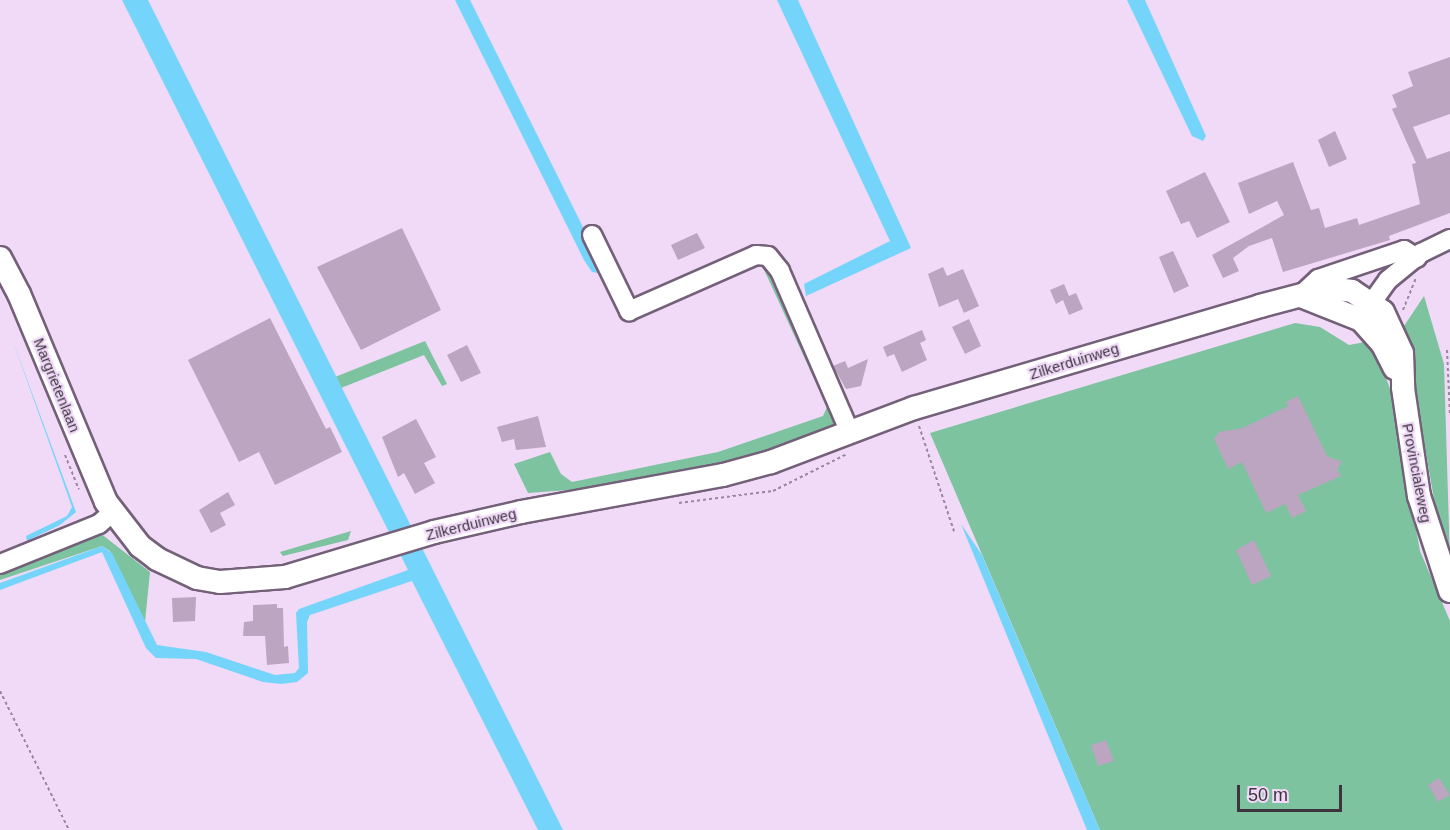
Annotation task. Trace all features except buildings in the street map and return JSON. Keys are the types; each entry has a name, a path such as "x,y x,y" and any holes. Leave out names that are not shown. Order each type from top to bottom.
{"main road":[{"name":"Margrietenlaan","path":"0,258 20,294 79,441 113,512"},
{"name":"Zilkerduinweg","path":"113,512 157,559 197,578 220,582 285,577 420,537 521,512 723,475 850,433 914,408 1329,288 1352,291 1370,310"},
{"name":"Provincialeweg","path":"1370,310 1402,388 1419,496 1450,591"}],"street":[{"path":"592,235 629,311 756,255 768,256 780,271 850,433"},
{"path":"1370,310 1389,280 1417,258 1450,239"},
{"name":"Zilkerduinweg","path":"1301,296 1318,279 1404,250 1417,258"},
{"path":"0,564 99,524 113,512"}],"path":[{"path":"1447,350 1450,416"},
{"path":"914,408 954,531"},
{"path":"0,691 69,830"}],"green space":[{"path":"760,261 772,265 838,427 762,457 609,487 528,493 514,464 550,452 561,474 572,482 718,452 823,416 827,407"},
{"path":"1424,296 1444,364 1450,562 1439,528 1404,326"},
{"path":"1295,323 1320,327 1349,345 1365,342 1379,360 1391,391 1420,551 1450,621 1450,830 1100,830 930,433"},
{"path":"425,341 447,384 442,386 424,355 341,388 335,377"},
{"path":"351,531 348,540 283,556 280,552"},
{"path":"100,533 150,572 145,622 110,551 102,546 0,580 0,571"}],"water":[{"path":"122,0 148,0 563,830 538,830 412,581 310,615 307,622 308,673 297,682 281,684 263,682 196,659 156,658 146,648 102,552 0,590 0,583 102,546 112,553 157,645 206,652 275,675 295,673 299,668 296,613 299,609 408,570"},
{"path":"455,0 470,0 580,221 602,268 598,273 592,272 584,260"},
{"path":"777,0 798,0 911,248 806,296 804,284 890,241"},
{"path":"1127,0 1145,0 1206,136 1203,141 1192,136"},
{"path":"11,336 76,512 60,525 27,541 26,536 67,516 72,507"},
{"path":"961,524 982,555 1100,830 1087,830"}]}
